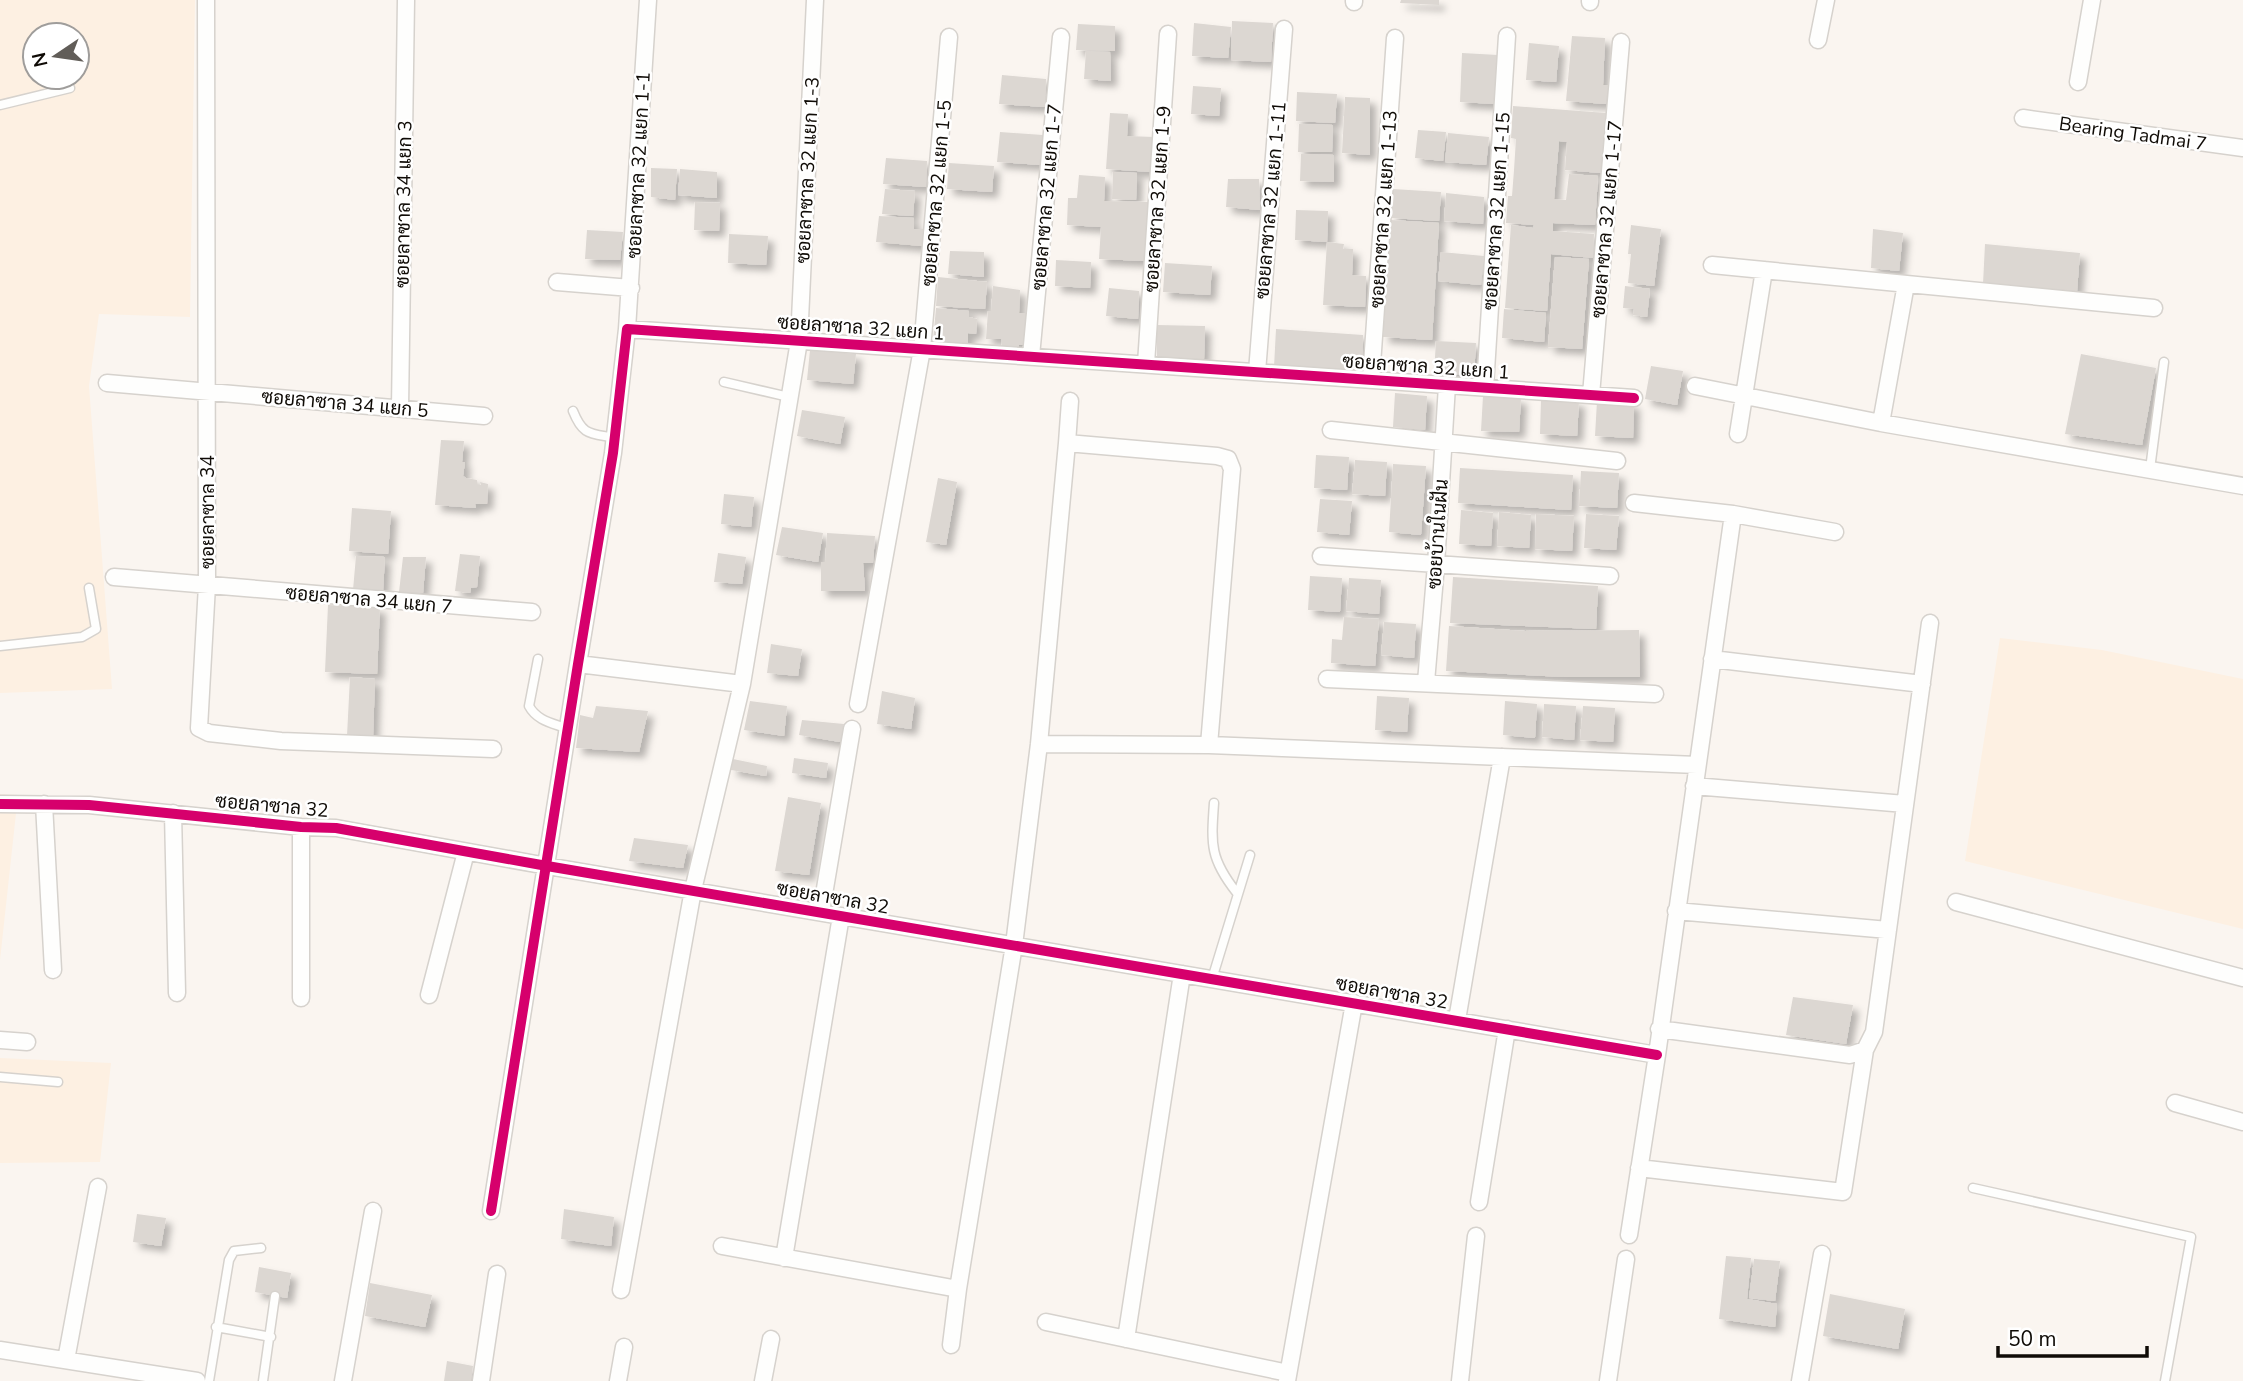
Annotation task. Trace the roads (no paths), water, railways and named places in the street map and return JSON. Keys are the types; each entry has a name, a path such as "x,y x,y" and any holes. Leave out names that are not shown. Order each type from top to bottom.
{"street":[{"name":"ซอยลาซาล 34","path":"206,0 207,585 199,728 209,733 281,741 493,749"},
{"name":"ซอยลาซาล 34 แยก 3","path":"400,408 406,0"},
{"name":"ซอยลาซาล 32 แยก 1-1","path":"627,329 648,0"},
{"name":"ซอยลาซาล 32 แยก 1-3","path":"621,1290 694,890 742,684 799,341 815,0"},
{"path":"1818,40 1826,0"},
{"path":"2078,82 2092,0"},
{"name":"ซอยลาซาล 32 แยก 1-11","path":"1257,372 1284,29"},
{"name":"ซอยลาซาล 32 แยก 1-9","path":"1146,364 1168,34"},
{"name":"ซอยลาซาล 32 แยก 1-15","path":"1485,387 1507,36"},
{"name":"ซอยลาซาล 32 แยก 1-5","path":"858,704 922,349 949,37"},
{"name":"ซอยลาซาล 32 แยก 1-7","path":"1031,356 1061,37"},
{"name":"ซอยลาซาล 32 แยก 1-13","path":"1371,379 1395,38"},
{"name":"ซอยลาซาล 32 แยก 1-17","path":"1591,396 1621,42"},
{"name":"Bearing Tadmai 7","path":"2022,118 2243,148"},
{"path":"1712,265 2154,308"},
{"path":"1738,434 1764,270"},
{"path":"557,282 631,288"},
{"path":"1881,423 1906,284"},
{"path":"491,1211 615,438 627,329"},
{"name":"ซอยลาซาล 32 แยก 1","path":"627,329 1634,398"},
{"name":"ซอยลาซาล 34 แยก 5","path":"107,383 484,416"},
{"name":"ซอยบ้านในฝัน","path":"1426,682 1447,385"},
{"path":"1695,386 1881,423 2243,486"},
{"path":"951,1345 1014,945 1039,744 1070,401"},
{"path":"1331,430 1617,461"},
{"path":"1067,443 1228,459 1232,469 1209,745"},
{"path":"1634,503 1733,514 1835,532"},
{"path":"1629,1235 1733,514"},
{"path":"1321,556 1609,576"},
{"name":"ซอยลาซาล 34 แยก 7","path":"114,577 532,612"},
{"path":"1639,1168 1843,1192 1865,1050 1874,1032 1930,623"},
{"path":"1712,659 1922,684"},
{"path":"578,664 742,684"},
{"path":"1327,679 1655,694"},
{"path":"821,912 852,729"},
{"path":"1039,744 1209,745 1697,765"},
{"path":"1457,1020 1502,757"},
{"path":"1693,786 1905,804"},
{"name":"ซอยลาซาล 32","path":"0,804 89,805 301,827 336,828 1657,1055"},
{"path":"44,804 52,970"},
{"path":"173,813 177,992"},
{"path":"301,827 301,998"},
{"path":"429,995 466,852"},
{"path":"1956,902 2243,978"},
{"path":"1676,911 1888,930"},
{"path":"784,1258 841,916"},
{"path":"1126,1339 1182,974"},
{"path":"1046,1322 1287,1377 1354,1003"},
{"path":"1479,1202 1507,1029"},
{"path":"1659,1030 1850,1055 1865,1050"},
{"path":"0,1041 27,1042"},
{"path":"2175,1103 2243,1122"},
{"path":"66,1360 98,1187"},
{"path":"343,1381 373,1211"},
{"path":"1460,1381 1476,1236"},
{"path":"722,1246 958,1289"},
{"path":"1800,1381 1822,1254"},
{"path":"1608,1381 1626,1259"},
{"path":"481,1381 497,1275"},
{"path":"764,1381 771,1339"},
{"path":"618,1381 624,1347"},
{"path":"0,1350 197,1381"}],"lane":[{"path":"0,105 58,91"},
{"path":"2150,469 2164,362"},
{"path":"724,382 789,397"},
{"path":"573,411 579,427 587,432 615,438"},
{"path":"0,646 82,637 96,629 89,588"},
{"path":"538,659 530,706 543,720 568,729"},
{"path":"1214,803 1211,841 1216,862 1237,893"},
{"path":"1212,979 1250,855"},
{"path":"0,1077 58,1082"},
{"path":"1973,1188 2190,1237 2165,1381"},
{"path":"209,1381 229,1260 234,1251 261,1248"},
{"path":"263,1381 275,1296"},
{"path":"216,1327 271,1336"}]}
